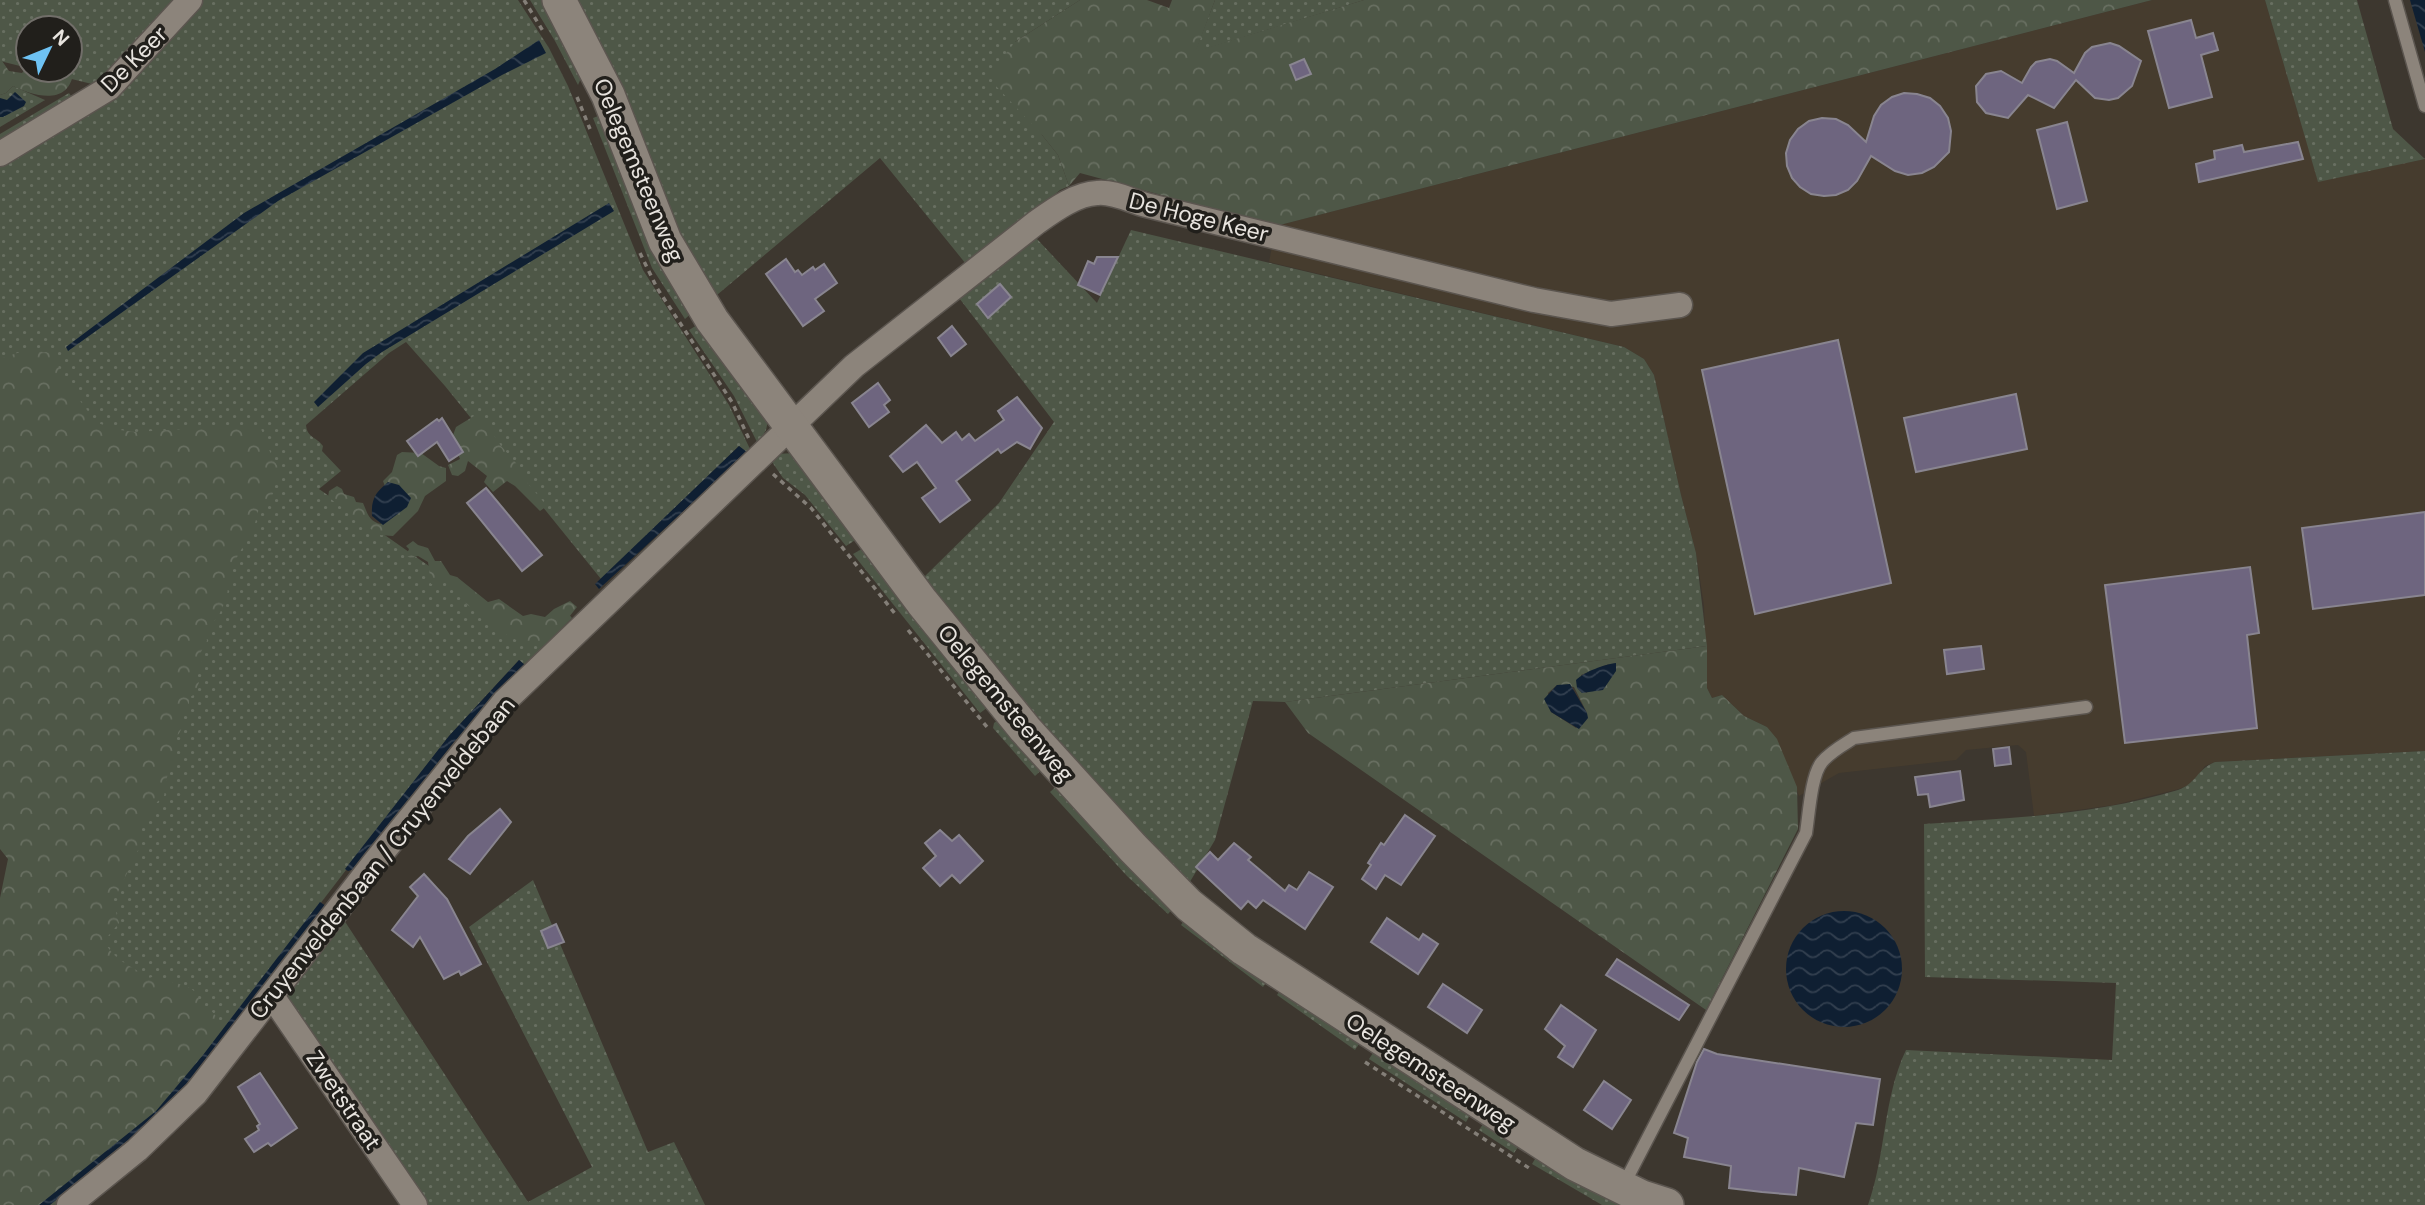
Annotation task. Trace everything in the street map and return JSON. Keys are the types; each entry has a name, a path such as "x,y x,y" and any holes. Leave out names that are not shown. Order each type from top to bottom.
{"street":[{"name":"De Keer","path":"0,154 109,88 190,0"},
{"name":"Oelegemsteenweg","path":"559,0 608,95 665,242 712,320 922,602 990,687 1087,797 1189,905 1244,949 1575,1164 1622,1188 1667,1205"},
{"name":"De Hoge Keer","path":"790,426 854,366 1037,222 1069,202 1097,192 1534,300 1612,314 1680,305"},
{"name":"Cruyenveldenbaan / Cruyenveldebaan","path":"69,1205 137,1150 196,1093 374,863 505,702 790,426"},
{"name":"Zwetstraat","path":"272,996 415,1205"}],"lane":[{"path":"2395,0 2425,106"},
{"path":"1622,1188 1805,832 1821,763 1854,738 2086,707"}],"shaded area":[{"path":"2152,0 2265,0 2318,181 2425,159 2425,751 2215,762 2205,766 2192,784 2179,789 2114,805 2034,816 2026,752 2018,745 1966,750 1956,760 1839,773 1799,796 1789,769 1767,727 1744,716 1722,695 1712,698 1707,688 1704,606 1696,553 1654,375 1644,359 1624,347 1269,262 1276,226"}],"green space":[{"path":"0,0 518,0 549,48 568,86 643,270 729,405 750,449 600,591 746,452 739,446 601,579 445,386 406,342 389,353 306,425 310,435 323,446 322,451 341,471 319,489 536,641 567,612 572,618 525,665 519,660 449,736 223,1030 78,942 98,439 0,382 0,160 96,85 84,82 84,14 14,14 14,64 0,61"},
{"path":"530,0 547,0 582,76 578,85 555,41"},
{"path":"574,0 1080,0 1015,42 1042,135 1058,155 1069,186 1060,190 1022,223 1097,303 1131,230 1624,347 1644,359 1654,375 1696,553 1707,646 1285,702 1253,701 1215,840 1188,885 1075,765 920,581 999,503 1054,422 956,294 966,264 880,158 711,300 681,248"},
{"path":"1080,0 1147,0 1169,8 1172,0 1215,0 1196,51 1364,0 2152,0 1276,226 1080,173 1069,186 1058,155 995,85 995,67 1015,42"},
{"path":"1215,0 1364,0 1195,52"},
{"path":"2265,0 2357,0 2393,129 2425,159 2318,182"},
{"path":"0,58 9,71 14,72 14,84 70,84 64,91 49,96 30,93 13,86 0,95"},
{"path":"13,86 45,100 0,127 0,95"},
{"path":"69,93 73,99 0,144 0,134"},
{"path":"593,118 605,118 694,311 685,319 652,268"},
{"path":"702,322 768,421 758,444 734,396 689,330"},
{"path":"35,351 51,353 69,386 96,422 113,429 135,432 235,426 261,429 281,471 274,481 273,494 259,508 254,527 236,559 227,597 219,615 206,632 207,641 201,652 202,663 195,675 199,682 196,693 189,698 181,730 175,738 176,763 167,777 164,796 157,802 152,817 138,825 141,844 117,894 111,896 110,905 116,912 119,923 104,941 118,958 149,978 158,975 190,988 195,992 201,1006 208,1007 230,1028 234,1039 60,1205 0,1205 0,898 8,859 0,849 0,359"},
{"path":"474,416 484,420 516,463 525,480 547,506 540,511 507,481 493,492 484,482 487,476 468,461 465,471 458,476 452,475 448,465 460,459 452,438 456,427"},
{"path":"402,452 421,453 446,468 446,481 425,496 418,511 393,536 379,535 328,497 329,491 337,486 344,494 354,497 356,502 363,503 371,519 381,524 386,489 383,481 392,472 397,455"},
{"path":"795,453 860,537 846,546 805,495 783,478 770,459 776,454"},
{"path":"413,541 428,548 435,561 441,561 450,575 457,577 488,602 499,599 523,616 531,614 545,617 570,601 577,607 548,640 540,644 520,641 490,625 490,621 466,604 460,591 445,582 431,584 428,562 418,556 406,556 409,549 406,546"},
{"path":"867,546 991,705 980,713 853,554"},
{"path":"1707,646 1707,688 1712,698 1722,695 1744,716 1767,727 1777,739 1797,787 1798,829 1706,1010 1308,733 1285,702","holes":["1609,664 1592,689 1586,693 1581,675","1557,685 1574,687 1587,713 1576,728 1551,712 1548,693"]},
{"path":"998,720 1046,766 1035,776 993,728"},
{"path":"2425,751 2425,1205 1868,1205 1893,1087 1906,1050 2112,1060 2116,983 1925,977 1924,824 2052,814 2116,805 2178,790 2215,762"},
{"path":"1061,782 1175,906 1168,914 1127,876 1050,792"},
{"path":"533,880 648,1152 674,1142 705,1205 428,1205 284,998 342,917 528,1202 592,1167 469,927"},
{"path":"1187,916 1270,977 1263,987 1181,925"},
{"path":"1282,987 1361,1041 1355,1050 1277,995"},
{"path":"1375,1050 1472,1112 1466,1122 1369,1059"},
{"path":"1485,1121 1521,1143 1514,1153 1479,1130"},
{"path":"1538,1154 1634,1205 1602,1205 1532,1164"}],"water":[{"path":"2410,0 2425,0 2425,52"},
{"path":"539,40 546,53 278,201 68,351 66,347 244,213 495,69"},
{"path":"15,92 26,102 24,106 0,117 0,98 7,100"},
{"path":"609,203 614,211 382,352 318,407 314,402 363,353"},
{"path":"739,446 747,452 599,589 595,584"},
{"path":"388,482 399,485 411,498 407,507 383,525 372,516 372,505 377,493"},
{"path":"519,660 525,665 454,742 354,869 345,869 449,736"},
{"path":"1616,663 1616,671 1603,690 1582,693 1577,688 1576,680 1584,674"},
{"path":"1570,684 1588,718 1579,729 1551,712 1544,699 1557,685"},
{"path":"320,902 326,906 176,1099 159,1117 50,1205 39,1205 156,1111 203,1055"},
{"path":"1844,911 1866,916 1885,928 1897,947 1902,969 1897,991 1885,1010 1866,1022 1844,1027 1822,1022 1803,1010 1791,991 1786,969 1791,947 1803,928 1822,916"}],"building":[{"path":"2191,20 2196,38 2213,33 2218,50 2201,55 2212,97 2169,108 2148,31"},
{"path":"2110,43 2141,61 2132,86 2118,98 2095,98 2076,80 2054,108 2028,95 2008,118 1986,113 1977,102 1976,86 1986,74 2001,71 2022,83 2036,62 2050,59 2074,73 2085,53 2092,47"},
{"path":"1304,59 1311,74 1296,80 1290,65"},
{"path":"1904,93 1930,98 1948,118 1951,131 1949,152 1934,167 1922,173 1908,175 1895,171 1871,156 1857,181 1848,190 1824,196 1811,194 1792,178 1786,153 1790,140 1798,129 1809,121 1836,119 1848,125 1866,142 1874,116 1881,105"},
{"path":"2067,122 2087,201 2057,209 2037,130"},
{"path":"2298,142 2303,159 2199,182 2196,164 2215,159 2214,151 2242,145 2244,152"},
{"path":"1097,257 1118,257 1100,295 1078,285 1088,261 1094,264"},
{"path":"786,259 795,272 798,270 802,275 813,267 815,270 824,264 837,283 815,299 824,311 803,326 766,274"},
{"path":"1000,284 1011,297 988,318 977,304"},
{"path":"952,326 966,344 951,356 938,338"},
{"path":"1838,340 1891,583 1755,614 1702,370"},
{"path":"878,383 890,400 884,405 889,412 869,427 852,403"},
{"path":"2016,394 2027,449 1916,472 1904,418"},
{"path":"1017,397 1042,428 1030,449 1017,442 1001,453 998,449 956,481 970,500 940,522 922,498 936,488 917,462 903,472 890,456 926,425 942,443 956,432 962,440 969,434 975,441 1004,420 998,411"},
{"path":"442,418 463,452 449,461 437,442 418,456 407,441"},
{"path":"486,488 542,555 522,571 467,503"},
{"path":"2425,512 2425,595 2313,609 2302,528"},
{"path":"2250,567 2259,633 2247,635 2257,728 2125,743 2105,585"},
{"path":"1981,646 1984,669 1947,674 1944,650"},
{"path":"2009,747 2011,764 1995,766 1993,749"},
{"path":"1960,771 1964,800 1930,807 1928,794 1918,795 1915,777"},
{"path":"500,809 511,822 470,874 449,859 468,836"},
{"path":"1405,815 1435,836 1401,885 1385,875 1376,889 1362,879 1371,865 1368,863"},
{"path":"940,830 952,841 959,835 983,861 960,883 952,875 940,886 923,868 936,856 925,843"},
{"path":"1234,843 1251,857 1248,860 1285,891 1289,885 1297,890 1309,872 1333,887 1305,929 1263,900 1256,908 1248,901 1241,909 1196,867 1210,852 1218,860"},
{"path":"424,874 447,899 481,964 461,975 459,971 444,979 420,937 413,947 392,930 418,896 410,887"},
{"path":"1387,918 1419,940 1423,934 1438,944 1418,974 1371,942"},
{"path":"556,924 564,942 548,948 541,931"},
{"path":"1617,959 1689,1005 1679,1020 1606,975"},
{"path":"1443,984 1482,1010 1467,1033 1428,1007"},
{"path":"1561,1005 1596,1030 1573,1067 1558,1057 1565,1046 1545,1029"},
{"path":"1704,1049 1717,1054 1880,1079 1873,1125 1856,1123 1844,1177 1799,1168 1796,1195 1729,1188 1731,1166 1684,1157 1688,1138 1674,1133 1697,1062"},
{"path":"260,1073 297,1128 271,1146 268,1143 254,1152 245,1139 259,1130 257,1126 260,1124 238,1087"},
{"path":"1604,1081 1631,1100 1612,1129 1584,1110"}]}
